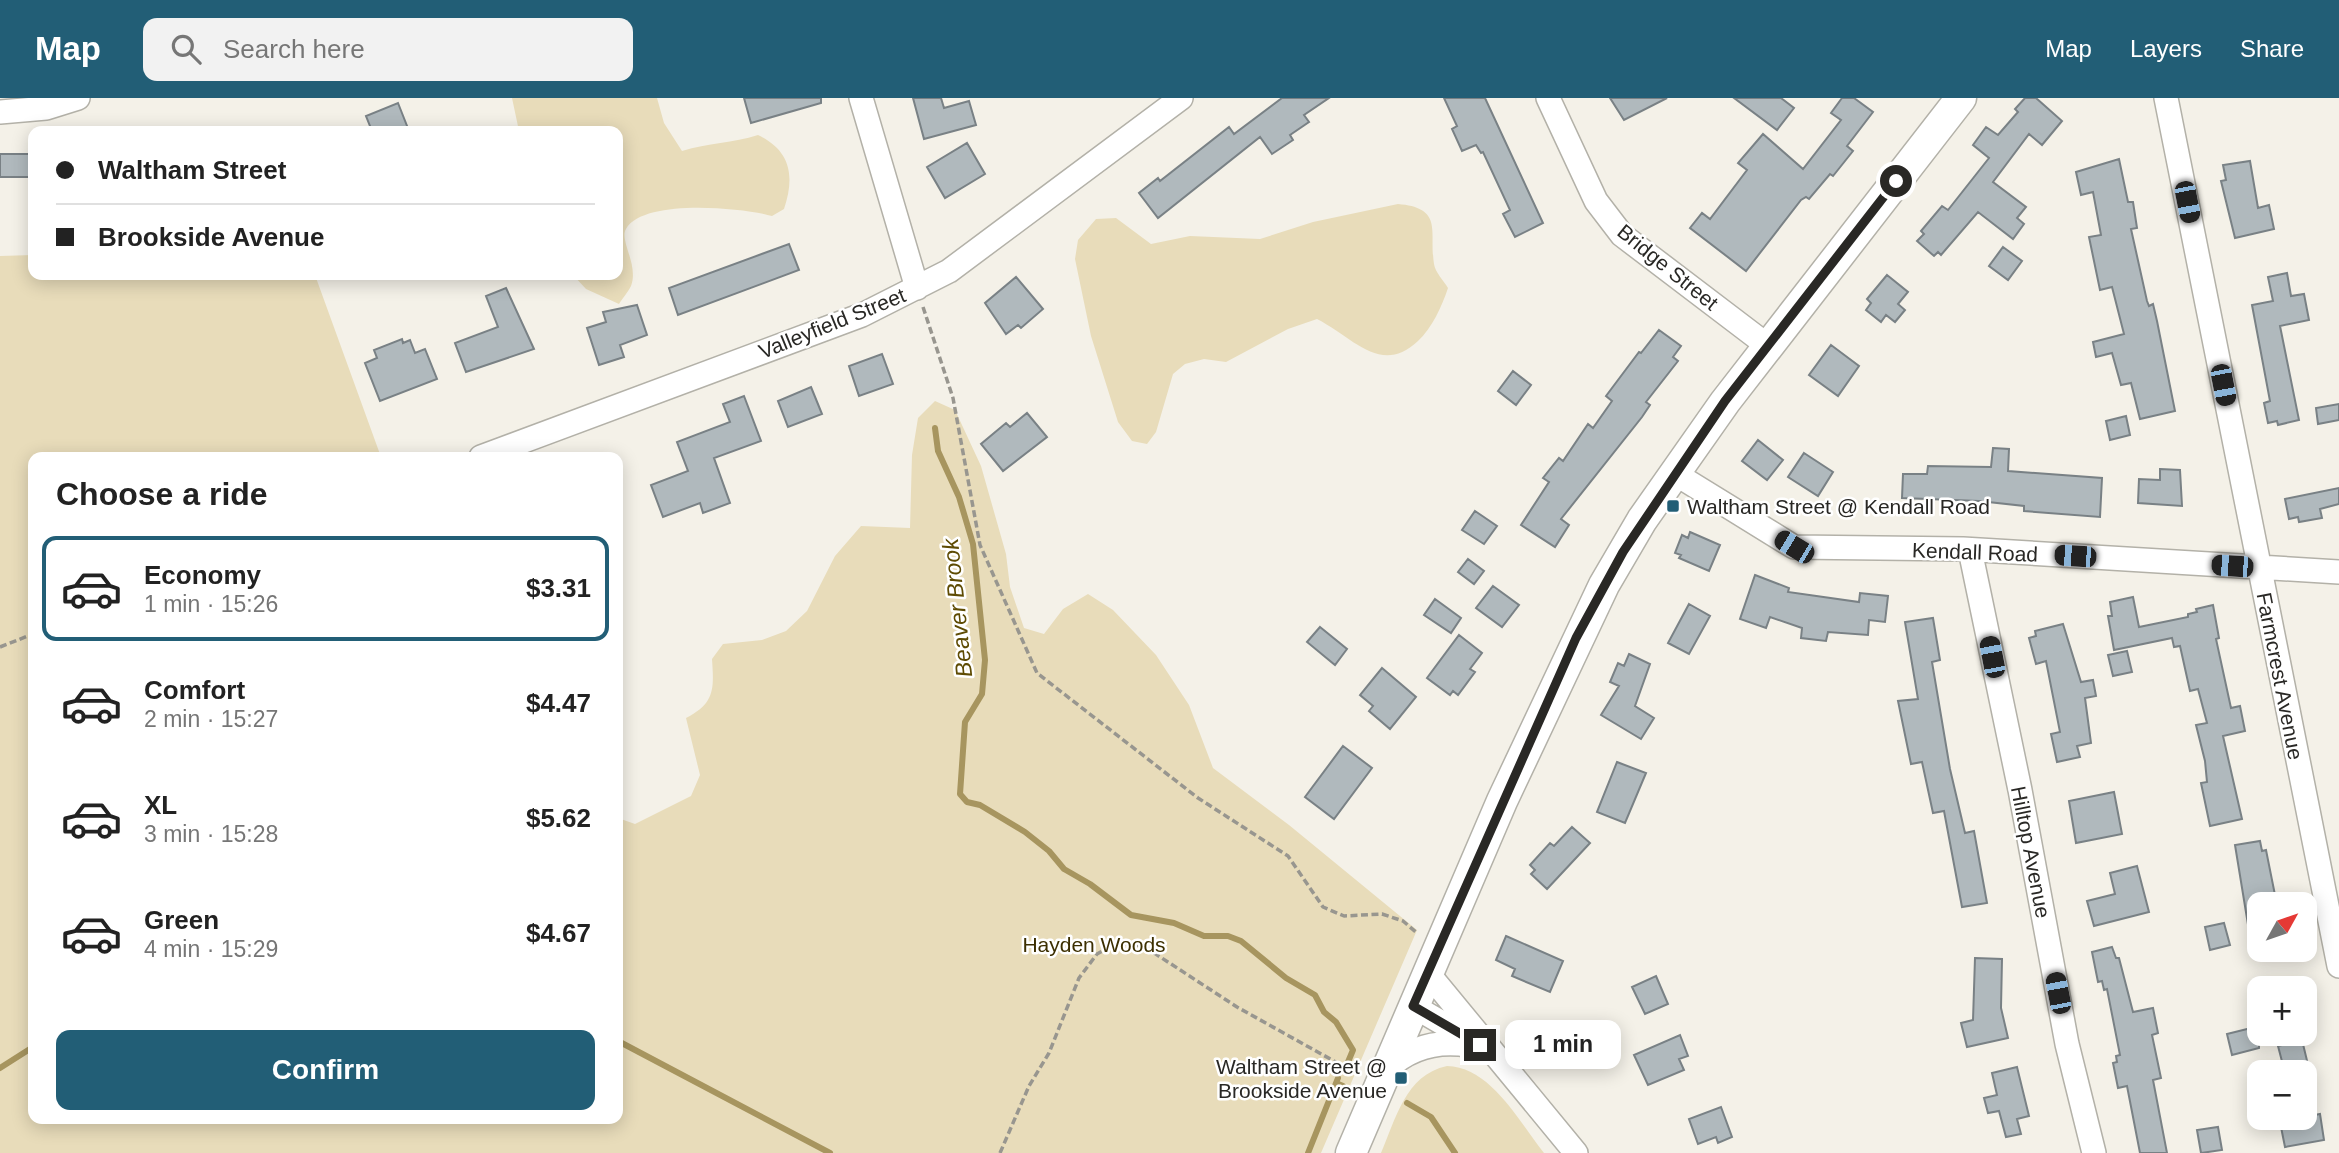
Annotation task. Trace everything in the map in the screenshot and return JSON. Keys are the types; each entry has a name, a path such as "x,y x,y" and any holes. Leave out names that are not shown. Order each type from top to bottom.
{"main road":[{"path":"1351,1153 1427,972 1580,631 1642,520 1768,346 1961,98"}],"street":[{"path":"0,112 46,108 78,98"},
{"path":"861,98 916,288"},
{"name":"Valleyfield Street","path":"494,452 862,315 949,271 1181,98"},
{"name":"Bridge Street","path":"1548,98 1596,201 1622,234 1768,346"},
{"name":"Farmcrest Avenue","path":"2166,98 2339,966"},
{"name":"Kendall Road","path":"1674,473 1794,547 1970,550 2339,572"},
{"name":"Hilltop Avenue","path":"1970,550 2020,790 2067,1044 2094,1153"},
{"path":"1427,972 1576,1153"},
{"path":"1413,1006 1495,1056"},
{"path":"1382,1078 1409,1053 1436,1044 1463,1043 1495,1056"}],"path":[{"path":"916,288 953,398 980,545 1037,673 1198,798 1288,856 1322,907 1344,916 1382,914 1403,921 1419,934"},
{"path":"0,647 28,636"},
{"path":"1000,1153 1029,1086 1049,1054 1079,978 1097,954 1122,944 1148,949 1237,1007 1382,1078"}],"green space":[{"path":"512,98 657,98 664,123 682,151 758,135 769,141 778,149 788,166 789,186 784,209 772,216 718,208 672,209 636,219 626,229 625,234 633,278 619,304 586,289 578,280 623,280 623,126 518,126"},
{"path":"1398,204 1413,206 1428,216 1433,232 1435,267 1448,288 1436,316 1418,341 1405,351 1392,355 1380,354 1355,344 1317,319 1288,329 1226,362 1204,359 1185,364 1173,374 1156,432 1147,444 1132,441 1118,422 1091,336 1075,259 1078,240 1096,219 1116,218 1151,244 1190,236 1260,239 1313,222"},
{"name":"Hayden Woods","path":"28,255 28,280 317,280 379,452 28,452 28,1124 623,1124 623,820 635,824 691,796 700,775 686,718 703,707 711,694 712,659 723,644 762,640 786,631 807,611 835,556 861,526 910,528 912,455 918,418 935,401 955,410 981,466 1006,554 1010,587 1024,628 1044,634 1063,609 1088,594 1113,610 1156,655 1189,705 1213,768 1289,825 1417,930 1321,1153 0,1153 0,256"},
{"path":"1447,1066 1463,1069 1490,1086 1503,1098 1544,1153 1381,1153 1397,1113 1412,1089 1433,1071"}],"building":[{"path":"744,98 821,98 821,103 751,123"},
{"path":"913,98 941,98 944,108 969,101 976,125 924,139"},
{"path":"1282,98 1329,98 1304,115 1309,122 1290,135 1293,140 1272,154 1260,137 1158,218 1139,193 1158,178 1160,181 1229,127 1234,134"},
{"path":"1444,98 1485,98 1543,223 1515,237 1503,214 1510,210 1483,152 1481,153 1476,145 1462,151 1452,129 1457,126"},
{"path":"1610,98 1667,98 1624,120"},
{"path":"1734,98 1781,98 1794,108 1777,130"},
{"path":"1842,98 1854,98 1873,112 1847,146 1853,151 1833,176 1830,174 1809,199 1806,197 1801,200 1746,271 1690,228 1702,213 1710,219 1747,170 1738,163 1763,134 1803,169 1841,120 1831,113"},
{"path":"2025,98 2036,98 2062,121 2042,145 2029,134 1993,182 2026,207 2017,218 2024,224 2013,239 1978,212 1941,255 1938,252 1934,256 1917,241 1924,234 1921,231 1942,206 1948,210 1989,158 1973,145 1986,127 1998,135 2018,112 2015,109"},
{"path":"398,103 407,126 370,126 366,116"},
{"path":"967,143 985,174 945,198 927,167"},
{"path":"0,154 28,154 28,177 0,177"},
{"path":"2119,159 2128,202 2133,202 2137,228 2131,229 2147,301 2149,306 2153,304 2175,411 2140,419 2131,383 2121,385 2112,353 2096,357 2093,342 2124,334 2112,287 2100,290 2089,237 2101,235 2093,192 2081,195 2076,172"},
{"path":"2250,161 2258,208 2269,205 2274,229 2235,238 2221,181 2226,180 2223,165"},
{"path":"789,244 799,270 678,315 669,288"},
{"path":"2003,247 2022,261 2008,280 1989,266"},
{"path":"2287,273 2291,296 2304,294 2309,320 2280,326 2299,420 2278,425 2277,421 2268,423 2264,403 2270,401 2252,305 2273,301 2268,277"},
{"path":"1887,275 1908,292 1898,304 1905,310 1895,322 1886,315 1881,322 1866,310 1871,303 1867,299"},
{"path":"1016,277 1043,309 1021,328 1018,325 1006,334 985,303"},
{"path":"506,288 534,349 466,372 455,343 498,327 486,296"},
{"path":"637,305 647,335 620,345 624,357 599,365 587,328 606,322 603,312"},
{"path":"1659,330 1681,346 1673,357 1678,361 1646,402 1650,405 1642,417 1561,519 1569,525 1555,547 1521,525 1549,482 1543,478 1559,458 1563,461 1588,424 1593,428 1612,401 1606,396"},
{"path":"402,339 403,343 410,340 415,353 425,349 437,379 380,401 365,363 377,358 374,350"},
{"path":"1831,345 1859,366 1838,396 1809,375"},
{"path":"882,354 893,384 859,396 849,366"},
{"path":"1513,371 1531,385 1516,405 1498,391"},
{"path":"811,387 822,414 788,427 778,401"},
{"path":"744,396 761,441 714,458 730,503 703,513 700,503 663,517 651,485 688,471 677,442 730,422 723,404"},
{"path":"2339,404 2339,420 2318,424 2316,408"},
{"path":"1027,413 1047,437 1003,471 981,444 1006,423 1010,427"},
{"path":"2126,416 2130,435 2110,440 2106,421"},
{"path":"1758,440 1783,460 1767,480 1742,461"},
{"path":"1993,448 2009,449 2008,471 2102,478 2100,517 2024,511 2024,506 1979,501 1902,498 1903,474 1927,474 1928,466 1991,467"},
{"path":"1804,453 1833,472 1818,496 1788,477"},
{"path":"2160,469 2180,470 2182,506 2138,503 2139,479 2160,480"},
{"path":"2339,488 2339,504 2320,509 2322,518 2299,522 2298,517 2289,519 2285,499"},
{"path":"1475,511 1497,526 1484,544 1462,530"},
{"path":"1690,532 1720,545 1709,571 1679,558 1681,555 1675,553 1682,535 1688,538"},
{"path":"1468,559 1484,571 1474,584 1458,572"},
{"path":"1755,575 1789,588 1788,592 1859,602 1860,593 1888,596 1885,622 1869,620 1868,635 1828,632 1826,641 1801,638 1802,628 1770,617 1766,628 1740,619"},
{"path":"1493,586 1519,605 1502,627 1476,608"},
{"path":"2133,597 2139,627 2188,617 2188,614 2197,612 2196,609 2213,605 2219,638 2216,639 2231,708 2240,706 2245,731 2223,736 2242,819 2210,826 2201,783 2207,782 2205,761 2196,725 2207,723 2198,689 2190,691 2180,646 2174,647 2172,638 2114,650 2108,616 2112,616 2110,602"},
{"path":"1435,599 1461,618 1451,633 1424,615"},
{"path":"1689,604 1710,616 1689,654 1668,643"},
{"path":"1933,618 1940,660 1932,662 1950,769 1965,833 1974,831 1987,903 1962,907 1944,811 1933,813 1922,762 1911,764 1898,701 1918,699 1905,622"},
{"path":"2063,624 2081,682 2093,680 2096,696 2085,698 2091,743 2077,746 2080,757 2057,762 2051,734 2060,732 2046,661 2036,664 2029,638 2036,636 2035,631"},
{"path":"1320,627 1347,649 1335,665 1307,642"},
{"path":"1459,635 1482,653 1470,669 1475,672 1458,695 1453,691 1450,695 1427,678"},
{"path":"2127,651 2132,672 2113,676 2108,655"},
{"path":"1629,654 1650,664 1635,706 1654,718 1641,739 1601,715 1619,686 1610,682 1618,663 1624,666"},
{"path":"1382,668 1416,697 1390,729 1369,711 1373,706 1360,695"},
{"path":"1343,746 1372,768 1334,819 1305,797"},
{"path":"1617,762 1646,773 1625,823 1597,812"},
{"path":"2114,792 2122,834 2076,843 2069,801"},
{"path":"1572,827 1590,843 1547,889 1531,874 1535,870 1530,865 1550,843 1554,846"},
{"path":"2260,841 2262,851 2266,850 2274,892 2247,892 2247,918 2235,845"},
{"path":"2137,866 2149,912 2094,926 2087,901 2115,894 2110,873"},
{"path":"2224,923 2230,945 2210,950 2205,927"},
{"path":"1506,936 1563,961 1550,992 1512,976 1515,969 1496,960"},
{"path":"2112,947 2116,958 2119,958 2133,1012 2153,1008 2158,1033 2152,1035 2161,1078 2153,1080 2167,1153 2140,1153 2127,1086 2118,1088 2113,1063 2117,1062 2116,1056 2120,1055 2107,989 2104,990 2102,981 2098,982 2092,952"},
{"path":"1975,958 2002,959 2001,1008 2008,1038 1967,1047 1961,1023 1973,1020"},
{"path":"1656,976 1668,1004 1645,1014 1632,987"},
{"path":"2247,1029 2247,1046 2259,1048 2232,1055 2227,1034"},
{"path":"1680,1035 1688,1056 1679,1059 1684,1070 1648,1085 1634,1055"},
{"path":"2278,1046 2303,1046 2307,1060 2282,1060"},
{"path":"2017,1067 2029,1116 2017,1119 2021,1134 2006,1137 1999,1111 1988,1113 1984,1098 1997,1095 1992,1073"},
{"path":"1721,1107 1732,1137 1718,1143 1716,1137 1698,1144 1689,1119"},
{"path":"2320,1114 2324,1140 2285,1147 2282,1130 2317,1130 2317,1115"},
{"path":"2218,1127 2222,1150 2201,1153 2197,1130"}],"waterway":[{"name":"Beaver Brook","path":"935,428 938,451 959,497 973,544 985,660 982,694 965,722 960,794 967,802 980,805 1025,832 1049,851 1064,869 1090,884 1131,915 1174,923 1204,936 1228,936 1241,941 1286,978 1315,995 1324,1012 1336,1022 1353,1050 1348,1062"},
{"path":"623,1044 830,1153"},
{"path":"0,1068 28,1050"},
{"name":"Beaver Brook","path":"1338,1078 1336,1083 1343,1086"},
{"path":"1308,1153 1336,1083"},
{"name":"Beaver Brook","path":"1407,1103 1431,1117 1455,1153"}],"place":[{"name":"Waltham Street @ Kendall Road","path":"1673,506"},
{"name":"Waltham Street @ Brookside Avenue","path":"1401,1078"}],"route":[{"path":"1480,1045 1413,1006 1576,638 1642,520 1674,473 1725,401 1896,181"}]}
